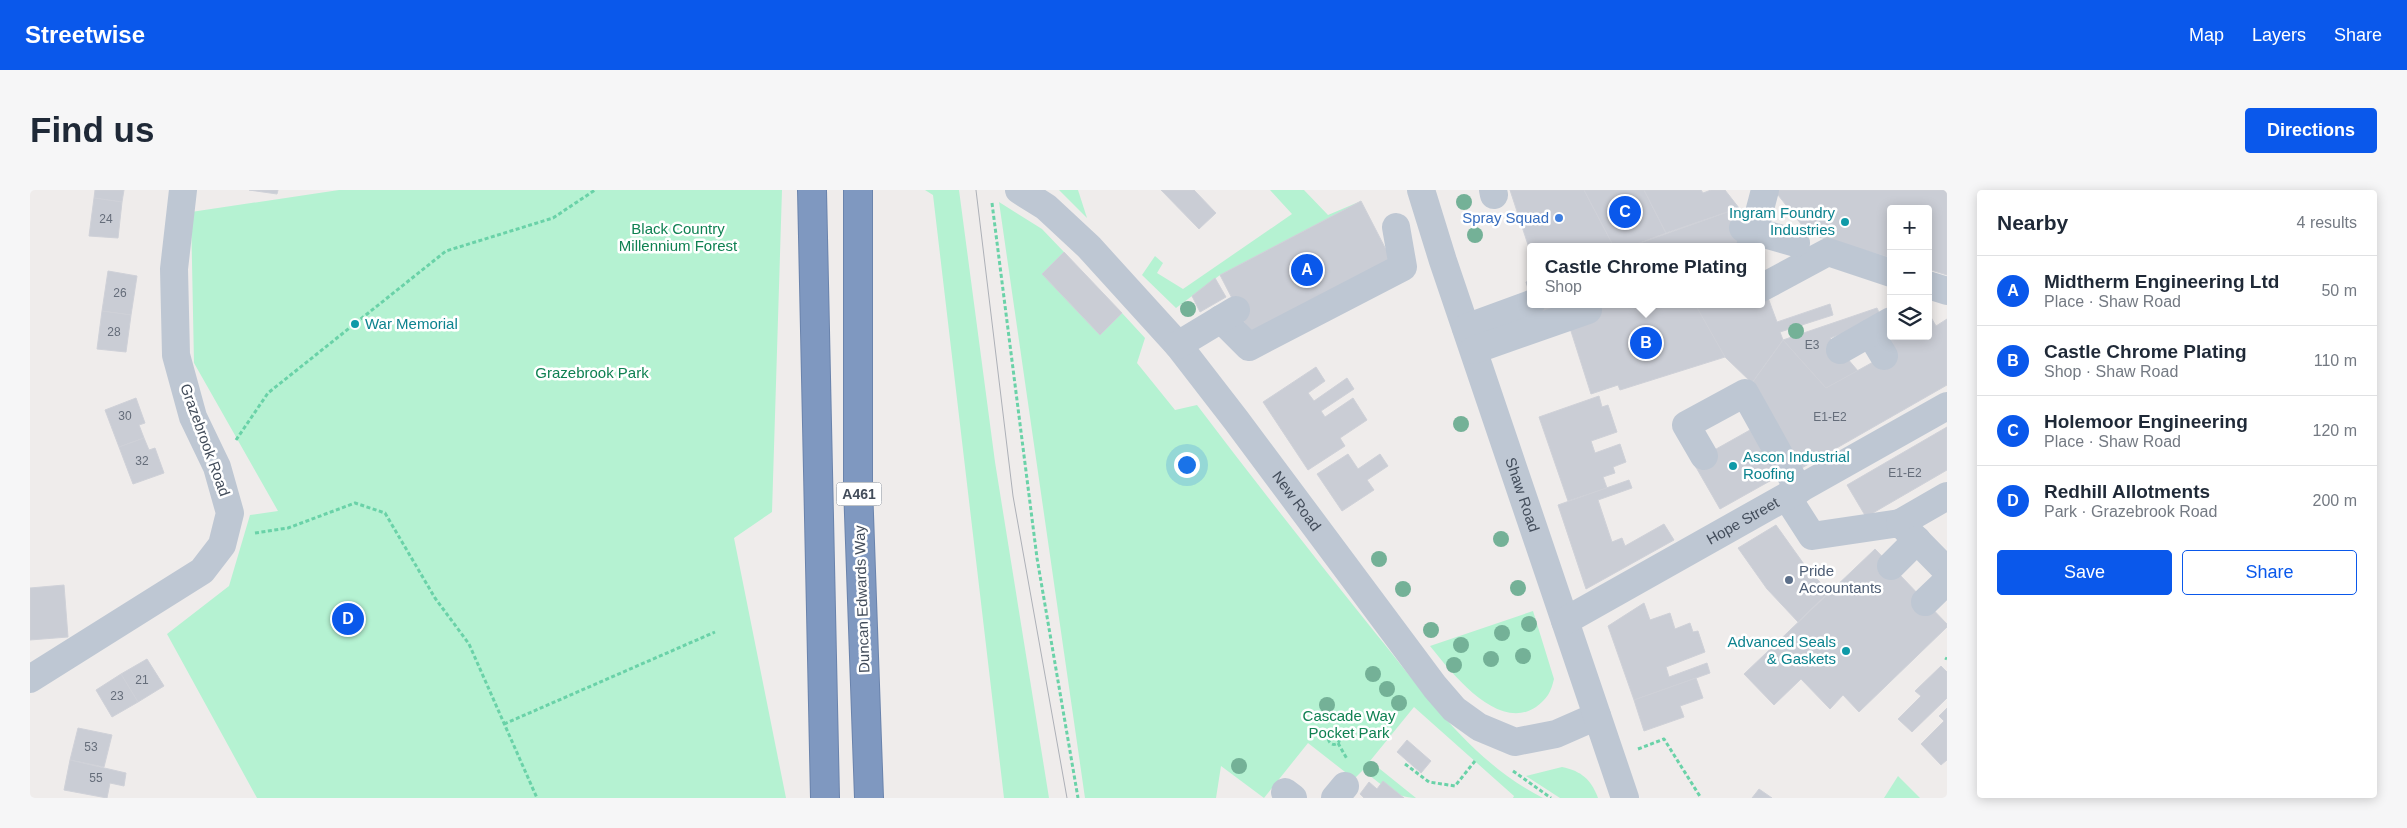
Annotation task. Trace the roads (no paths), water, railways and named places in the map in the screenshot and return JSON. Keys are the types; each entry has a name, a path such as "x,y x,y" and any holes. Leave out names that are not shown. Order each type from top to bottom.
{"highway":[{"name":"A461","path":"812,190 825,798"},
{"name":"Duncan Edwards Way","path":"858,190 858,486 869,798"}],"street":[{"name":"Grazebrook Road","path":"30,679 202,571 222,545 230,512 218,466 193,417 176,355 174,269 183,190"},
{"name":"New Road","path":"1019,190 1046,207 1089,247 1178,345 1435,687 1454,709 1479,727 1515,742 1556,734 1597,716"},
{"path":"1765,190 1747,237 1829,246 1887,271"},
{"path":"1178,345 1229,314 1249,346 1403,267 1387,230 1425,202"},
{"name":"Shaw Road","path":"1425,202 1565,622 1626,798"},
{"path":"1765,286 1829,246"},
{"path":"1470,339 1527,306"},
{"path":"1470,339 1588,310"},
{"path":"1840,350 1880,327 1884,356"},
{"path":"1704,456 1686,425 1745,393 1812,536 1909,531 1947,571"},
{"name":"Hope Street","path":"1565,622 1793,493 1842,455 1906,440 1940,417"},
{"path":"1891,566 1909,531 1934,493"},
{"path":"1926,602 1947,581"}],"tram line":[{"path":"976,190 1013,496 1067,798"}],"place":[{"name":"Holemoor Engineering","path":"1625,212"},
{"name":"Spray Squad","path":"1559,218"},
{"name":"Ingram Foundry Industries","path":"1845,222"},
{"name":"Midtherm Engineering Ltd","path":"1307,270"},
{"name":"War Memorial","path":"355,324"},
{"name":"Castle Chrome Plating","path":"1646,343"},
{"name":"Ascon Industrial Roofing","path":"1733,466"},
{"name":"Pride Accountants","path":"1789,580"},
{"name":"Redhill Allotments","path":"348,619"},
{"name":"Advanced Seals & Gaskets","path":"1846,651"}],"park label":[{"name":"Black Country Millennium Forest","path":"678,238"},
{"name":"Grazebrook Park","path":"592,373"},
{"name":"Cascade Way Pocket Park","path":"1349,724"}]}
